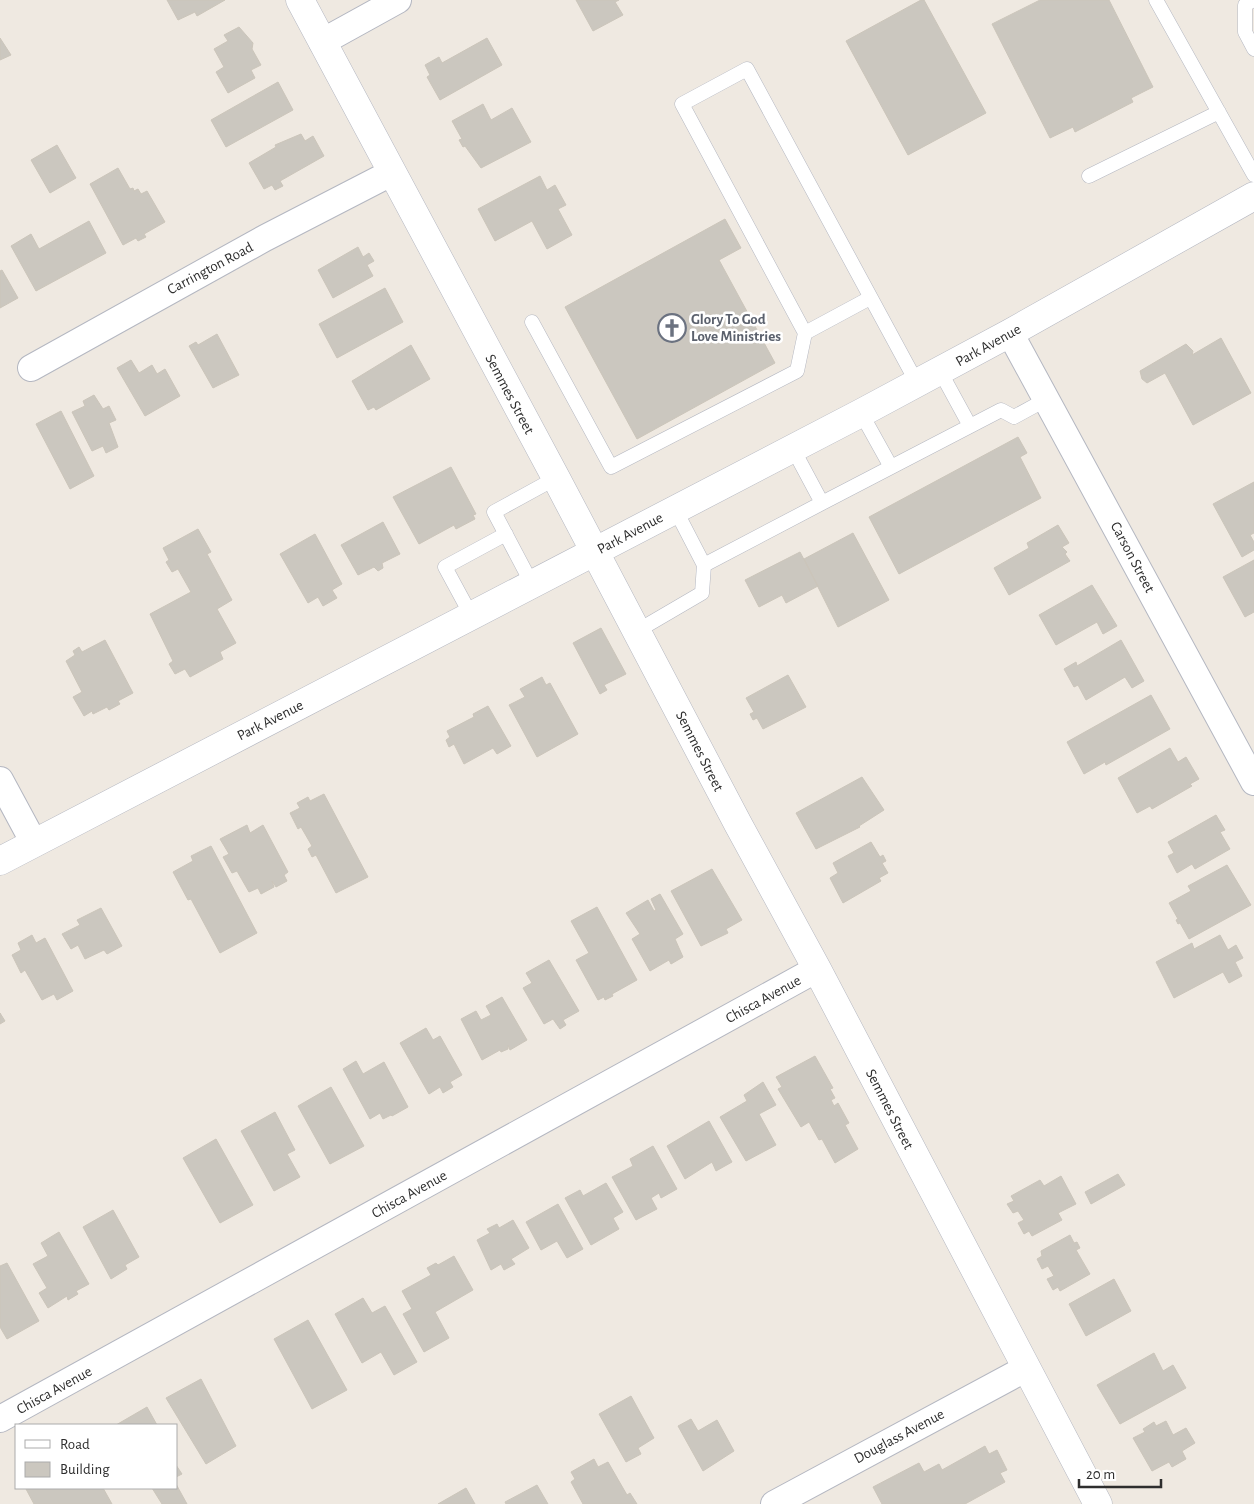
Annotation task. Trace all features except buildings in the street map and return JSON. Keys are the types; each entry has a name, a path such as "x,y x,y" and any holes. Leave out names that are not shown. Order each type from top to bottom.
{"main road":[{"name":"Semmes Street","path":"300,0 817,969 1025,1369 1098,1504"},
{"name":"Park Avenue","path":"0,861 929,377 1254,196"}],"street":[{"path":"322,42 398,0"},
{"name":"Carrington Road","path":"31,368 265,238 391,173"},
{"name":"Carson Street","path":"1010,333 1254,782"},
{"path":"0,780 34,843"},
{"name":"Chisca Avenue","path":"0,1419 817,969"},
{"name":"Douglass Avenue","path":"774,1504 1025,1369"}],"lane":[{"path":"1156,0 1254,175"},
{"path":"1253,0 1245,5 1245,32 1254,49"},
{"path":"532,322 611,467 797,371 804,333 682,104 748,69 870,298 929,377 970,426"},
{"path":"1089,176 1219,112"},
{"path":"804,333 870,298"},
{"path":"704,565 1001,410 1014,417 1047,399"},
{"path":"861,413 890,467"},
{"path":"792,447 822,503"},
{"path":"532,584 494,512 556,478"},
{"path":"637,630 702,593 704,565 675,510"},
{"path":"471,615 446,567 506,534"}],"place":[{"name":"Glory To God Love Ministries","path":"672,328"}]}
